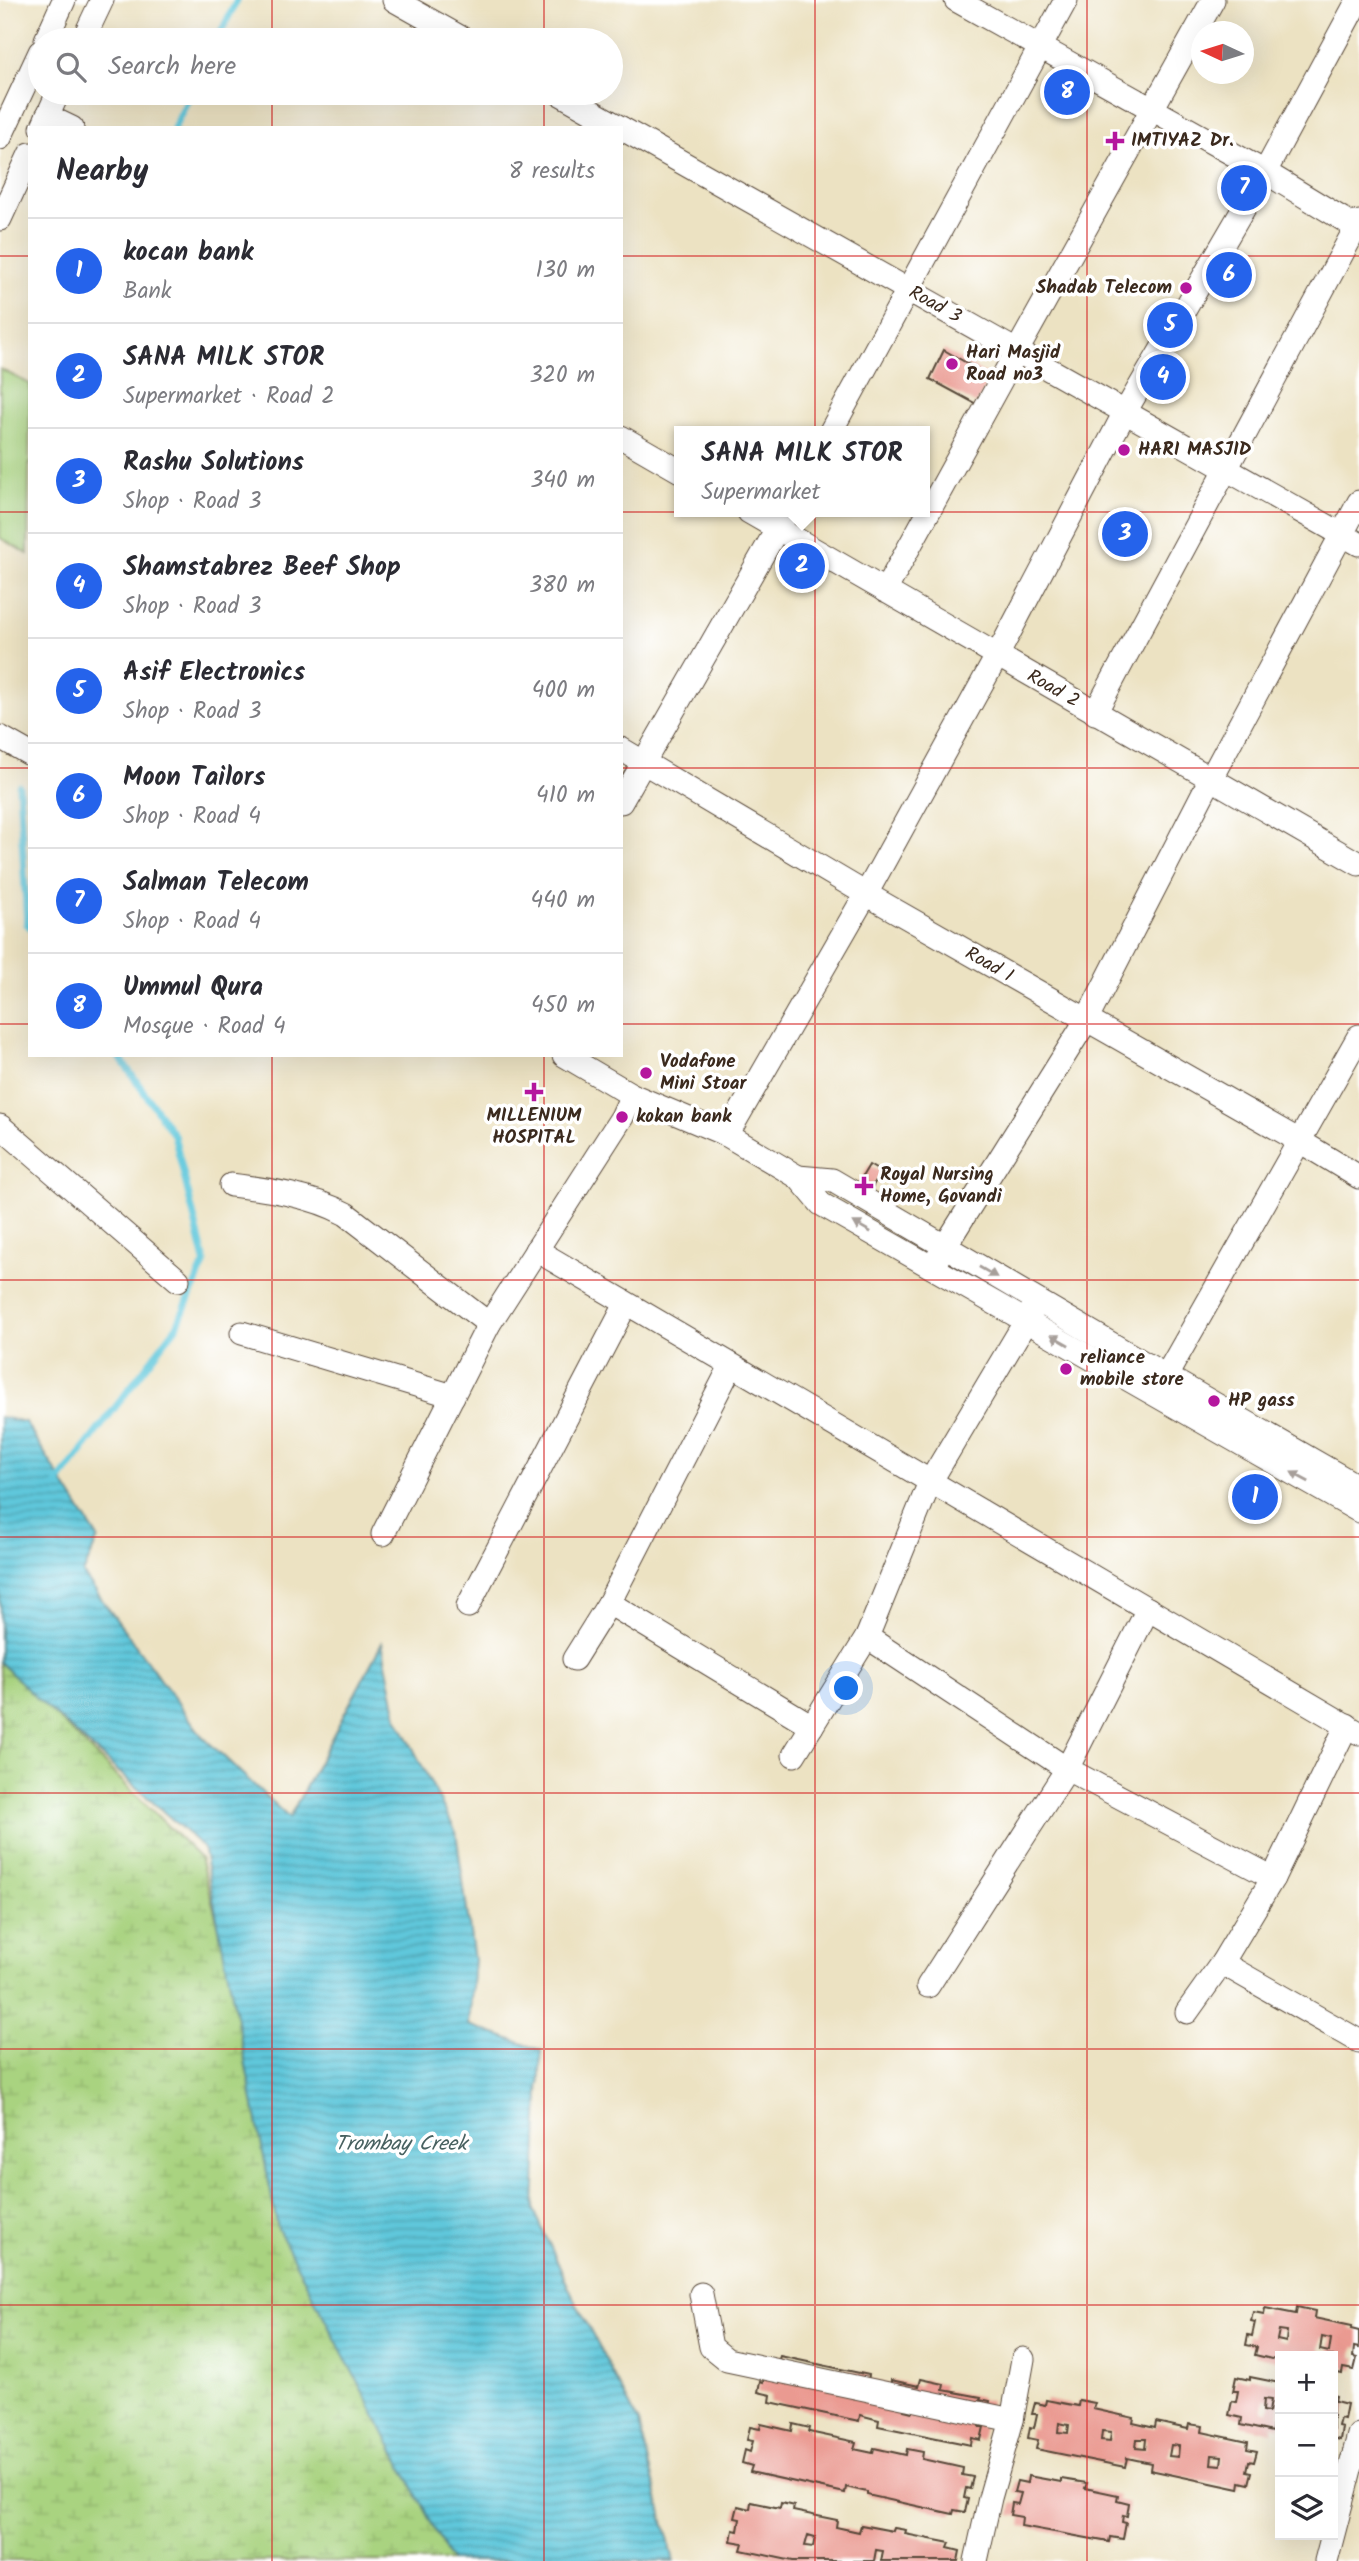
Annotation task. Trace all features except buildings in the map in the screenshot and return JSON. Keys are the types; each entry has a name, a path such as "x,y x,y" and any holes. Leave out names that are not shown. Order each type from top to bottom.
{"street":[{"path":"51,28 64,0"},
{"path":"89,28 102,0"},
{"path":"394,0 444,28"},
{"path":"956,0 1358,226 1095,713"},
{"path":"834,426 1066,0"},
{"path":"930,510 1213,0"},
{"path":"727,1135 866,894 1125,412 1265,172 1358,0"},
{"path":"0,138 28,78"},
{"path":"52,105 44,122 63,126"},
{"name":"Road 3","path":"580,105 617,126"},
{"name":"Road 3","path":"623,129 1350,539"},
{"path":"0,219 28,158"},
{"path":"623,438 674,468"},
{"path":"932,1267 1086,1021 1210,780 1350,539 1359,502"},
{"path":"886,591 926,517"},
{"path":"623,798 783,520"},
{"name":"Road 2","path":"783,520 886,591 1359,864"},
{"path":"0,737 28,753"},
{"name":"Road 1","path":"623,750 866,894 1359,1177"},
{"path":"1160,1386 1359,1037"},
{"path":"567,1057 632,1095 727,1135 798,1177 821,1204 932,1267 1032,1311"},
{"path":"383,1534 489,1324 622,1117 632,1095"},
{"path":"0,1126 178,1280"},
{"path":"798,1177 832,1180 944,1246 1032,1311 1160,1386 1359,1511"},
{"path":"231,1185 285,1192 346,1214 489,1324"},
{"path":"536,1250 1353,1729 1273,1878 1222,1963 1187,2012"},
{"path":"468,1606 626,1304"},
{"path":"794,1755 867,1637 930,1482 1032,1311"},
{"path":"242,1333 453,1396"},
{"path":"575,1659 609,1603 731,1366"},
{"path":"1160,1386 1359,1487"},
{"path":"609,1603 811,1727"},
{"path":"928,1986 1067,1769 1148,1609"},
{"path":"867,1637 1067,1769 1273,1878"},
{"path":"1222,1963 1359,2040"},
{"path":"701,2294 711,2347 727,2360 1012,2420"},
{"path":"976,2561 1012,2420 1023,2358"},
{"path":"1326,2561 1359,2435"}],"green space":[{"path":"0,369 28,383 28,554 0,538"},
{"path":"0,1661 200,1858 301,2227 452,2561 0,2561"}],"water":[{"name":"Trombay Creek","path":"0,1417 25,1422 98,1538 83,1574 203,1737 289,1818 382,1643 397,1717 456,1832 474,1960 469,2025 541,2050 534,2210 573,2297 639,2423 674,2561 451,2561 278,2229 203,1847 34,1696 0,1662"}],"waterway":[{"path":"223,28 237,0"},
{"path":"175,126 185,105"},
{"path":"19,786 28,925"},
{"path":"57,1484 177,1326 205,1262 174,1135 119,1057"}],"place":[{"name":"Ummul Qura","path":"1067,92"},
{"name":"IMTIYAZ Dr.","path":"1115,141"},
{"name":"Salman Telecom","path":"1244,188"},
{"name":"Moon Tailors","path":"1229,275"},
{"name":"Shadab Telecom","path":"1186,288"},
{"name":"Asif Electronics","path":"1170,325"},
{"name":"Hari Masjid Road no3","path":"952,364"},
{"name":"Shamstabrez Beef Shop","path":"1163,377"},
{"name":"HARI MASJID","path":"1124,450"},
{"name":"Rashu Solutions","path":"1125,534"},
{"name":"SANA MILK STOR","path":"802,566"},
{"name":"Vodafone Mini Stoar","path":"646,1073"},
{"name":"MILLENIUM HOSPITAL","path":"534,1092"},
{"name":"kokan bank","path":"622,1117"},
{"name":"Royal Nursing Home, Govandi","path":"864,1186"},
{"name":"reliance mobile store","path":"1066,1369"},
{"name":"HP gass","path":"1214,1401"},
{"name":"kocan bank","path":"1255,1497"}]}
